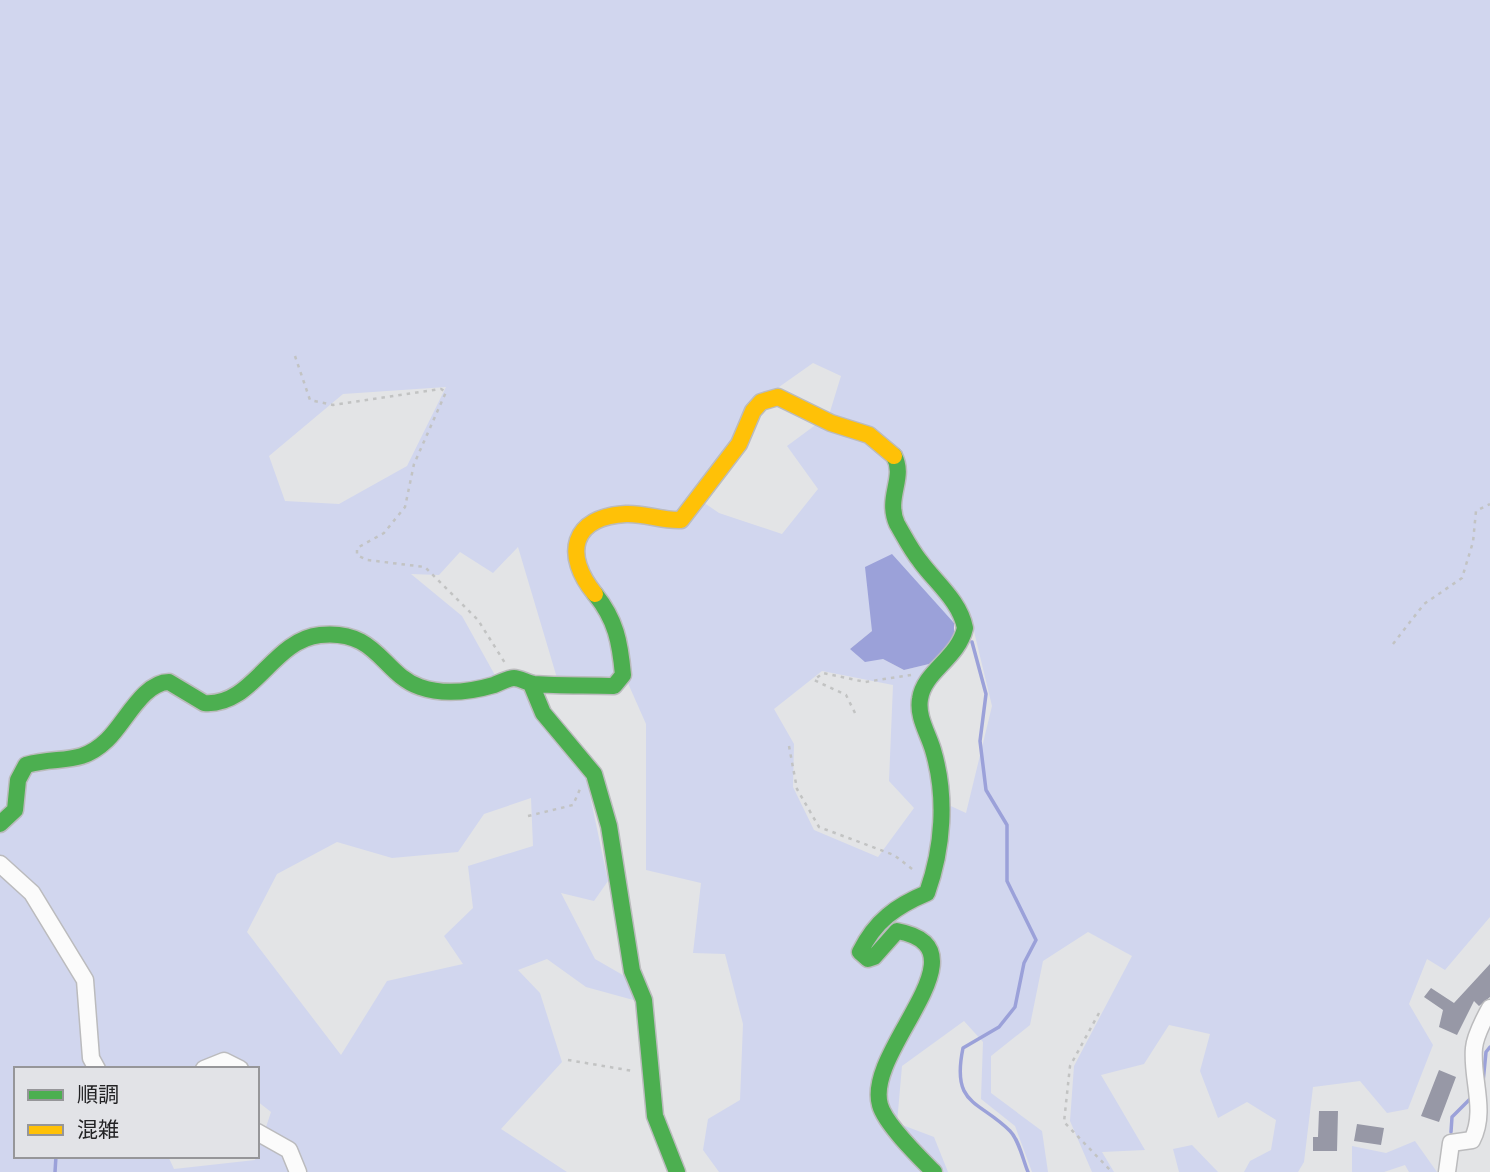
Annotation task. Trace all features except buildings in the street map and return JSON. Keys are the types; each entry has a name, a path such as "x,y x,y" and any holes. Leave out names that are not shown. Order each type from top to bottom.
{"street":[{"path":"0,824 9,820 18,806 18,780 26,765 41,760 77,760 99,749 160,680 173,682 201,701 213,704 236,694 293,643 317,635 352,637 377,649 408,683 432,690 487,689 514,678 531,684 614,686 624,675 614,619 581,577 573,550 580,532 588,526 621,514 668,522 681,520 739,444 753,411 761,402 778,397 823,420 866,432 894,455 899,467 891,505 919,564 961,614 965,628 952,659 928,680 919,699 919,710 935,757 943,841 935,876 927,893 899,904 869,930 860,952 868,959 874,957 897,931 915,933 932,951 934,966 895,1041 879,1085 880,1105 887,1121 909,1140 934,1172"},
{"path":"531,684 543,713 590,766 609,826 632,971 644,1000 655,1116 677,1172"},
{"path":"0,864 32,893 85,981 91,1058 96,1067"},
{"path":"1447,1172 1451,1143 1472,1140 1478,1129 1478,1080 1474,1047 1490,1008"},
{"path":"209,1067 223,1061 236,1067"},
{"path":"259,1133 289,1150 298,1172"}],"path":[{"path":"295,356 310,400 333,405 441,389 446,392 414,464 405,507 384,533 357,548 357,555 366,560 425,567 478,620 514,678"},
{"path":"1392,645 1424,604 1462,578 1473,542 1476,511 1490,504"},
{"path":"855,713 846,695 814,680 823,673 865,681 915,674"},
{"path":"789,746 797,789 819,827 894,856 913,872 935,876"},
{"path":"528,816 573,805 590,766"},
{"path":"1099,1013 1070,1066 1064,1122 1112,1172"},
{"path":"568,1060 650,1074"}],"shaded area":[{"path":"0,0 1490,0 1490,917 1445,970 1427,959 1409,1004 1433,1045 1408,1109 1387,1113 1360,1081 1313,1087 1304,1162 1298,1172 1244,1172 1250,1161 1271,1150 1276,1120 1247,1102 1218,1118 1200,1071 1210,1034 1169,1025 1144,1064 1101,1075 1145,1150 1102,1152 1114,1172 1092,1172 1070,1121 1074,1066 1132,956 1088,932 1043,961 1030,1025 991,1056 991,1093 1042,1131 1048,1172 1032,1172 1015,1126 981,1099 983,1042 964,1021 902,1066 897,1123 934,1137 948,1172 719,1172 703,1150 708,1119 740,1100 743,1024 725,954 693,953 701,883 646,870 646,724 627,681 557,678 518,547 493,573 460,552 439,575 411,574 462,616 496,677 527,693 583,762 608,881 594,901 561,893 595,959 628,978 637,1001 586,987 547,959 518,970 540,993 562,1062 501,1129 567,1172 0,1172","holes":["813,363 841,376 829,415 787,446 818,489 782,534 719,513 700,500 752,406","446,387 407,466 339,504 285,501 269,456 343,394","971,619 992,706 966,813 942,802 914,704 929,664 904,670 883,659 850,649 872,631","822,671 893,685 889,781 914,808 878,857 814,830 793,787 794,744 774,709","531,798 533,846 468,866 473,908 444,936 463,964 387,981 341,1055 247,932 277,874 337,842 392,858 458,852 484,814"]},
{"path":"1415,1141 1437,1172 1409,1172 1405,1165 1384,1172 1352,1172 1352,1146 1386,1153"},
{"path":"1192,1145 1218,1172 1179,1172 1173,1149"}],"water":[{"path":"892,554 954,623 954,641 929,664 904,670 883,659 865,662 850,649 872,631 865,567"}],"waterway":[{"path":"972,642 986,694 980,741 986,790 1007,825 1007,881 1036,940 1024,963 1015,1007 999,1027 963,1048 961,1081 970,1100 1013,1135 1028,1172"},
{"path":"1483,1082 1486,1052 1490,1047"},
{"path":"1451,1132 1452,1117 1472,1097"},
{"path":"55,1172 56,1158"}],"traffic: fast":[{"path":"894,456 898,472 893,505 897,524 917,557 953,600 965,628 956,648 928,680 920,699 921,719 937,768 941,804 940,840 927,893 906,903 880,923 860,952 868,959 874,957 897,931 923,941 932,958 929,979 889,1057 880,1082 880,1105 896,1131 934,1172"},
{"path":"0,824 15,810 18,780 26,765 78,757 97,748 114,733 151,689 169,682 204,703 221,701 250,685 289,648 320,635 339,635 355,639 367,645 407,681 429,689 466,691 514,678 534,684 614,686 623,675 618,642 608,613 595,594"},
{"path":"531,684 543,713 594,774 609,826 632,971 644,1000 655,1116 677,1172"}],"traffic: slow":[{"path":"595,594 585,579 576,552 578,540 584,530 593,522 626,514 681,520 739,444 753,411 761,402 778,397 831,423 869,435 894,456"}]}
